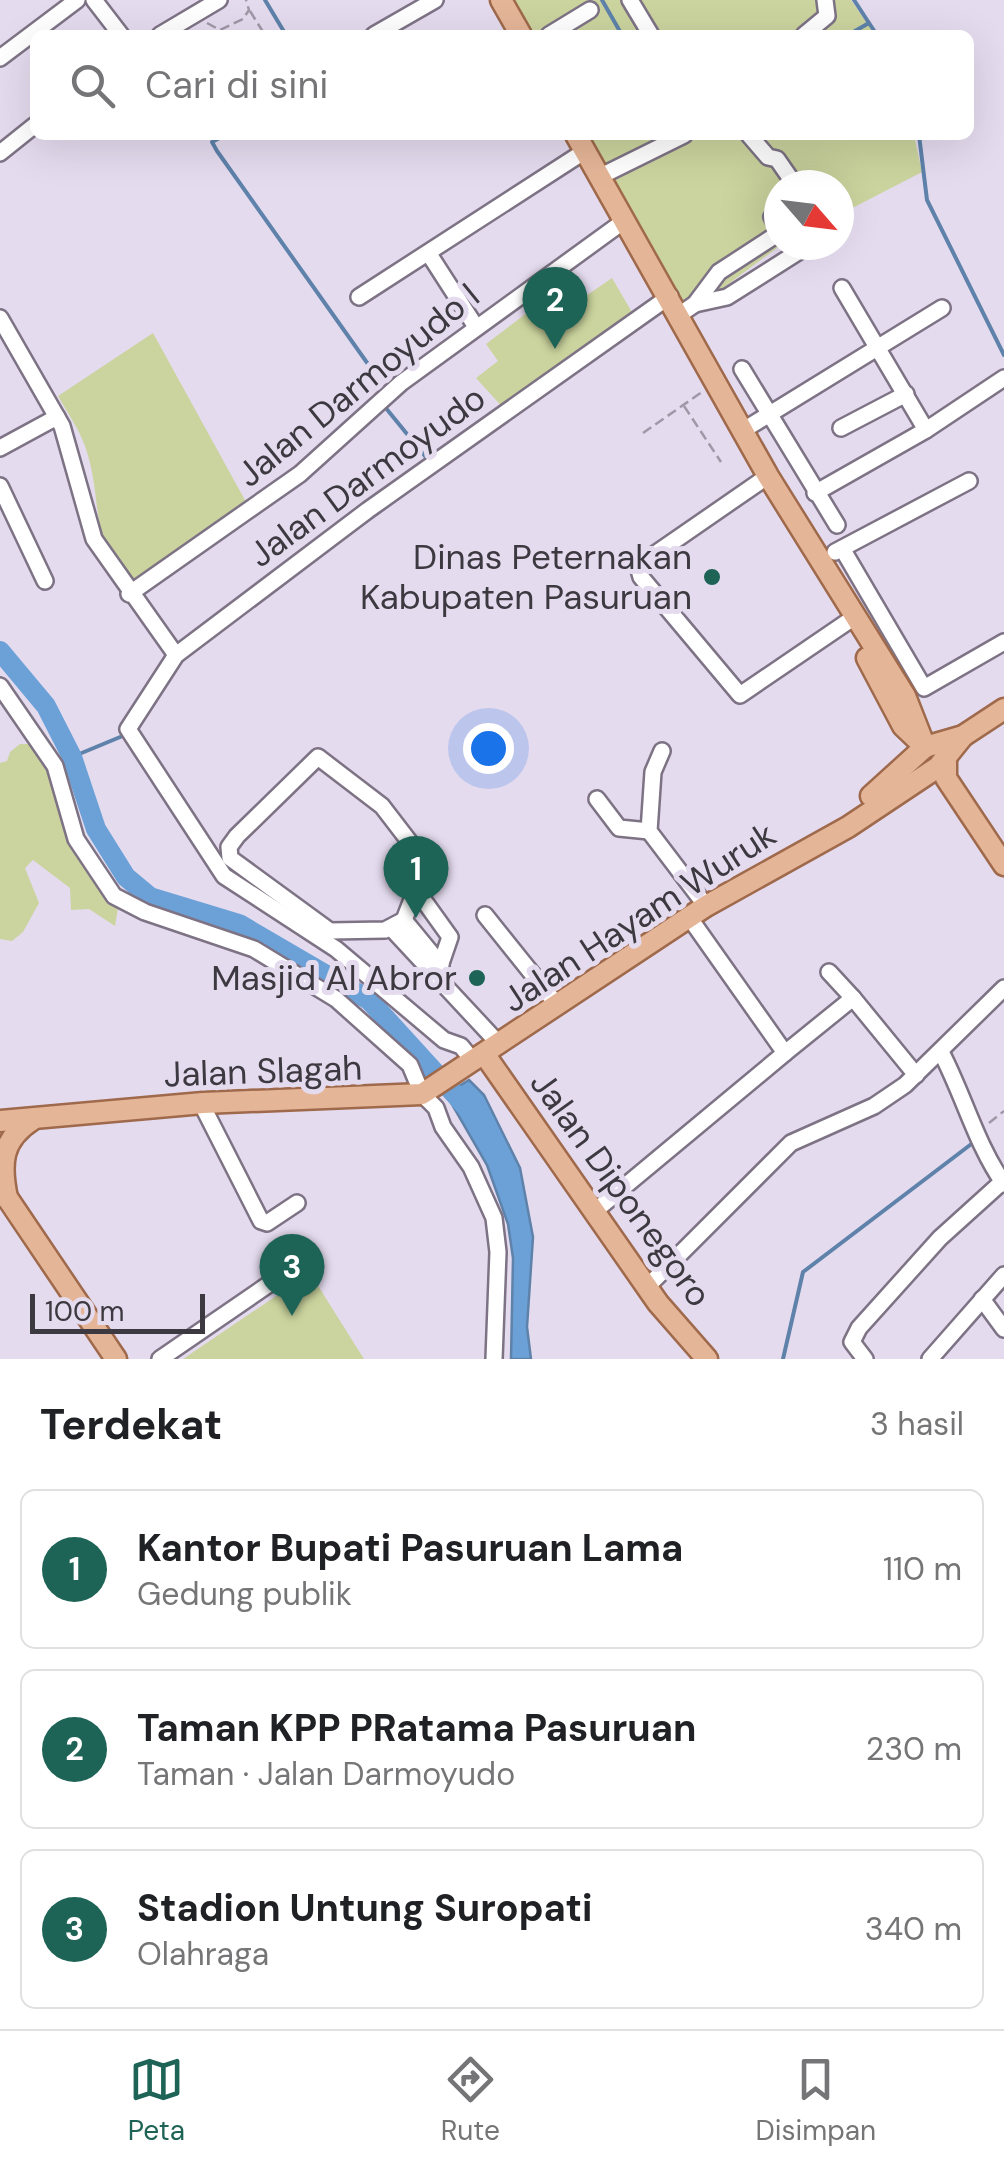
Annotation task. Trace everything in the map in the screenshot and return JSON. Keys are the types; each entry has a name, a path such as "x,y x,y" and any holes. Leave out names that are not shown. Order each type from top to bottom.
{"main road":[{"path":"501,0 518,30"},
{"path":"580,143 624,221 681,305 742,432 855,621 914,692 910,721"},
{"path":"855,621 864,652 910,721 930,763 1004,865"},
{"path":"930,763 1004,709"},
{"path":"910,721 963,736"},
{"name":"Jalan Hayam Wuruk","path":"482,1057 698,912 829,834 848,827 906,787 930,763"},
{"name":"Jalan Hayam Wuruk","path":"829,834 840,819 930,763"},
{"name":"Jalan Slagah","path":"0,1121 201,1104 424,1093 482,1057"},
{"name":"Jalan Diponegoro","path":"482,1057 647,1287 708,1359"},
{"path":"33,1119 14,1134 4,1153 3,1192 116,1359"}],"street":[{"path":"37,30 77,0"},
{"path":"94,0 117,30"},
{"path":"173,30 219,0"},
{"path":"383,30 435,0"},
{"path":"630,0 648,30"},
{"path":"810,30 827,16 825,0"},
{"path":"557,30 590,10"},
{"path":"0,58 30,35"},
{"path":"0,154 30,129"},
{"path":"599,177 674,140"},
{"path":"753,140 785,170"},
{"path":"359,297 428,254 580,143"},
{"name":"Jalan Darmoyudo I","path":"129,594 300,474 381,401 624,221"},
{"path":"681,305 719,272 764,241"},
{"path":"428,254 476,327"},
{"path":"681,305 727,297 781,260"},
{"path":"842,288 926,430"},
{"name":"Jalan Darmoyudo","path":"482,1057 444,1040 336,949 224,876 128,732 141,703 176,655 432,464 681,305"},
{"path":"742,432 942,308"},
{"path":"0,318 57,417 72,454 94,539 129,594 176,655"},
{"path":"742,369 837,525"},
{"path":"815,493 926,430 1004,378"},
{"path":"842,428 906,394"},
{"path":"0,448 57,417"},
{"path":"768,476 645,561 639,570 641,577 740,695 855,621"},
{"path":"969,481 839,551 914,692 1004,642"},
{"path":"0,486 45,581"},
{"path":"0,686 49,755 76,839 114,896 145,912 254,949 302,976 336,999 410,1066 443,1127 471,1167 494,1218 498,1252 494,1359"},
{"path":"662,751 653,772 649,831 785,1053"},
{"path":"322,757 382,806 406,832 417,855 417,891 398,924 336,932 322,928 232,861 231,843 313,759 322,757"},
{"path":"597,799 619,828 649,831"},
{"path":"417,891 450,937 439,970"},
{"path":"485,915 558,1006"},
{"path":"398,924 439,970 482,1057"},
{"path":"829,972 916,1075"},
{"path":"647,1287 791,1143 874,1106 916,1075 1004,988"},
{"path":"595,1211 853,998"},
{"path":"865,1359 852,1342 859,1328 968,1208 1003,1183 940,1052"},
{"path":"201,1104 261,1221 267,1223 298,1203"},
{"path":"160,1359 291,1268"},
{"path":"930,1359 1004,1275"},
{"path":"982,1299 1004,1329"}],"path":[{"path":"246,0 263,30"},
{"path":"218,30 242,19 249,10"},
{"path":"200,11 215,30"},
{"path":"642,433 716,382"},
{"path":"683,405 721,462"},
{"path":"976,1133 1004,1112"}],"green space":[{"path":"501,0 851,0 872,30 518,30"},
{"path":"580,140 915,140 922,172 854,207 854,170 764,170 764,258 680,320"},
{"path":"612,278 636,319 506,411 476,378 498,361 486,344 567,282 580,300"},
{"path":"153,333 246,502 203,542 132,588 108,552 85,446 58,396"},
{"path":"20,744 34,744 45,758 110,900 118,908 115,926 89,909 71,910 70,888 33,860 25,868 39,903 23,932 12,941 0,939 0,763 7,761 10,752"},
{"path":"310,1273 364,1359 183,1359"}],"water":[{"path":"469,1080 484,1095 520,1168 533,1237 527,1327 531,1359 511,1359 513,1258 508,1224 487,1165 446,1094"}],"waterway":[{"path":"265,0 283,30"},
{"path":"602,0 619,30"},
{"path":"854,0 869,23"},
{"path":"857,30 869,23 874,30"},
{"path":"216,140 212,142 217,151 380,381 380,399"},
{"path":"920,140 927,200 1004,355"},
{"path":"385,407 429,461"},
{"path":"328,549 405,493"},
{"path":"0,651 46,706 72,757 96,829 126,877 150,897 239,924 369,1000 470,1111"},
{"path":"72,757 125,735"},
{"path":"783,1359 803,1272 974,1142"}],"place":[{"name":"Taman KPP PRatama Pasuruan","path":"555,349"},
{"name":"Dinas Peternakan Kabupaten Pasuruan","path":"712,577"},
{"name":"Kantor Bupati Pasuruan Lama","path":"416,918"},
{"name":"Masjid Al Abror","path":"477,978"},
{"name":"Stadion Untung Suropati","path":"292,1316"}]}
